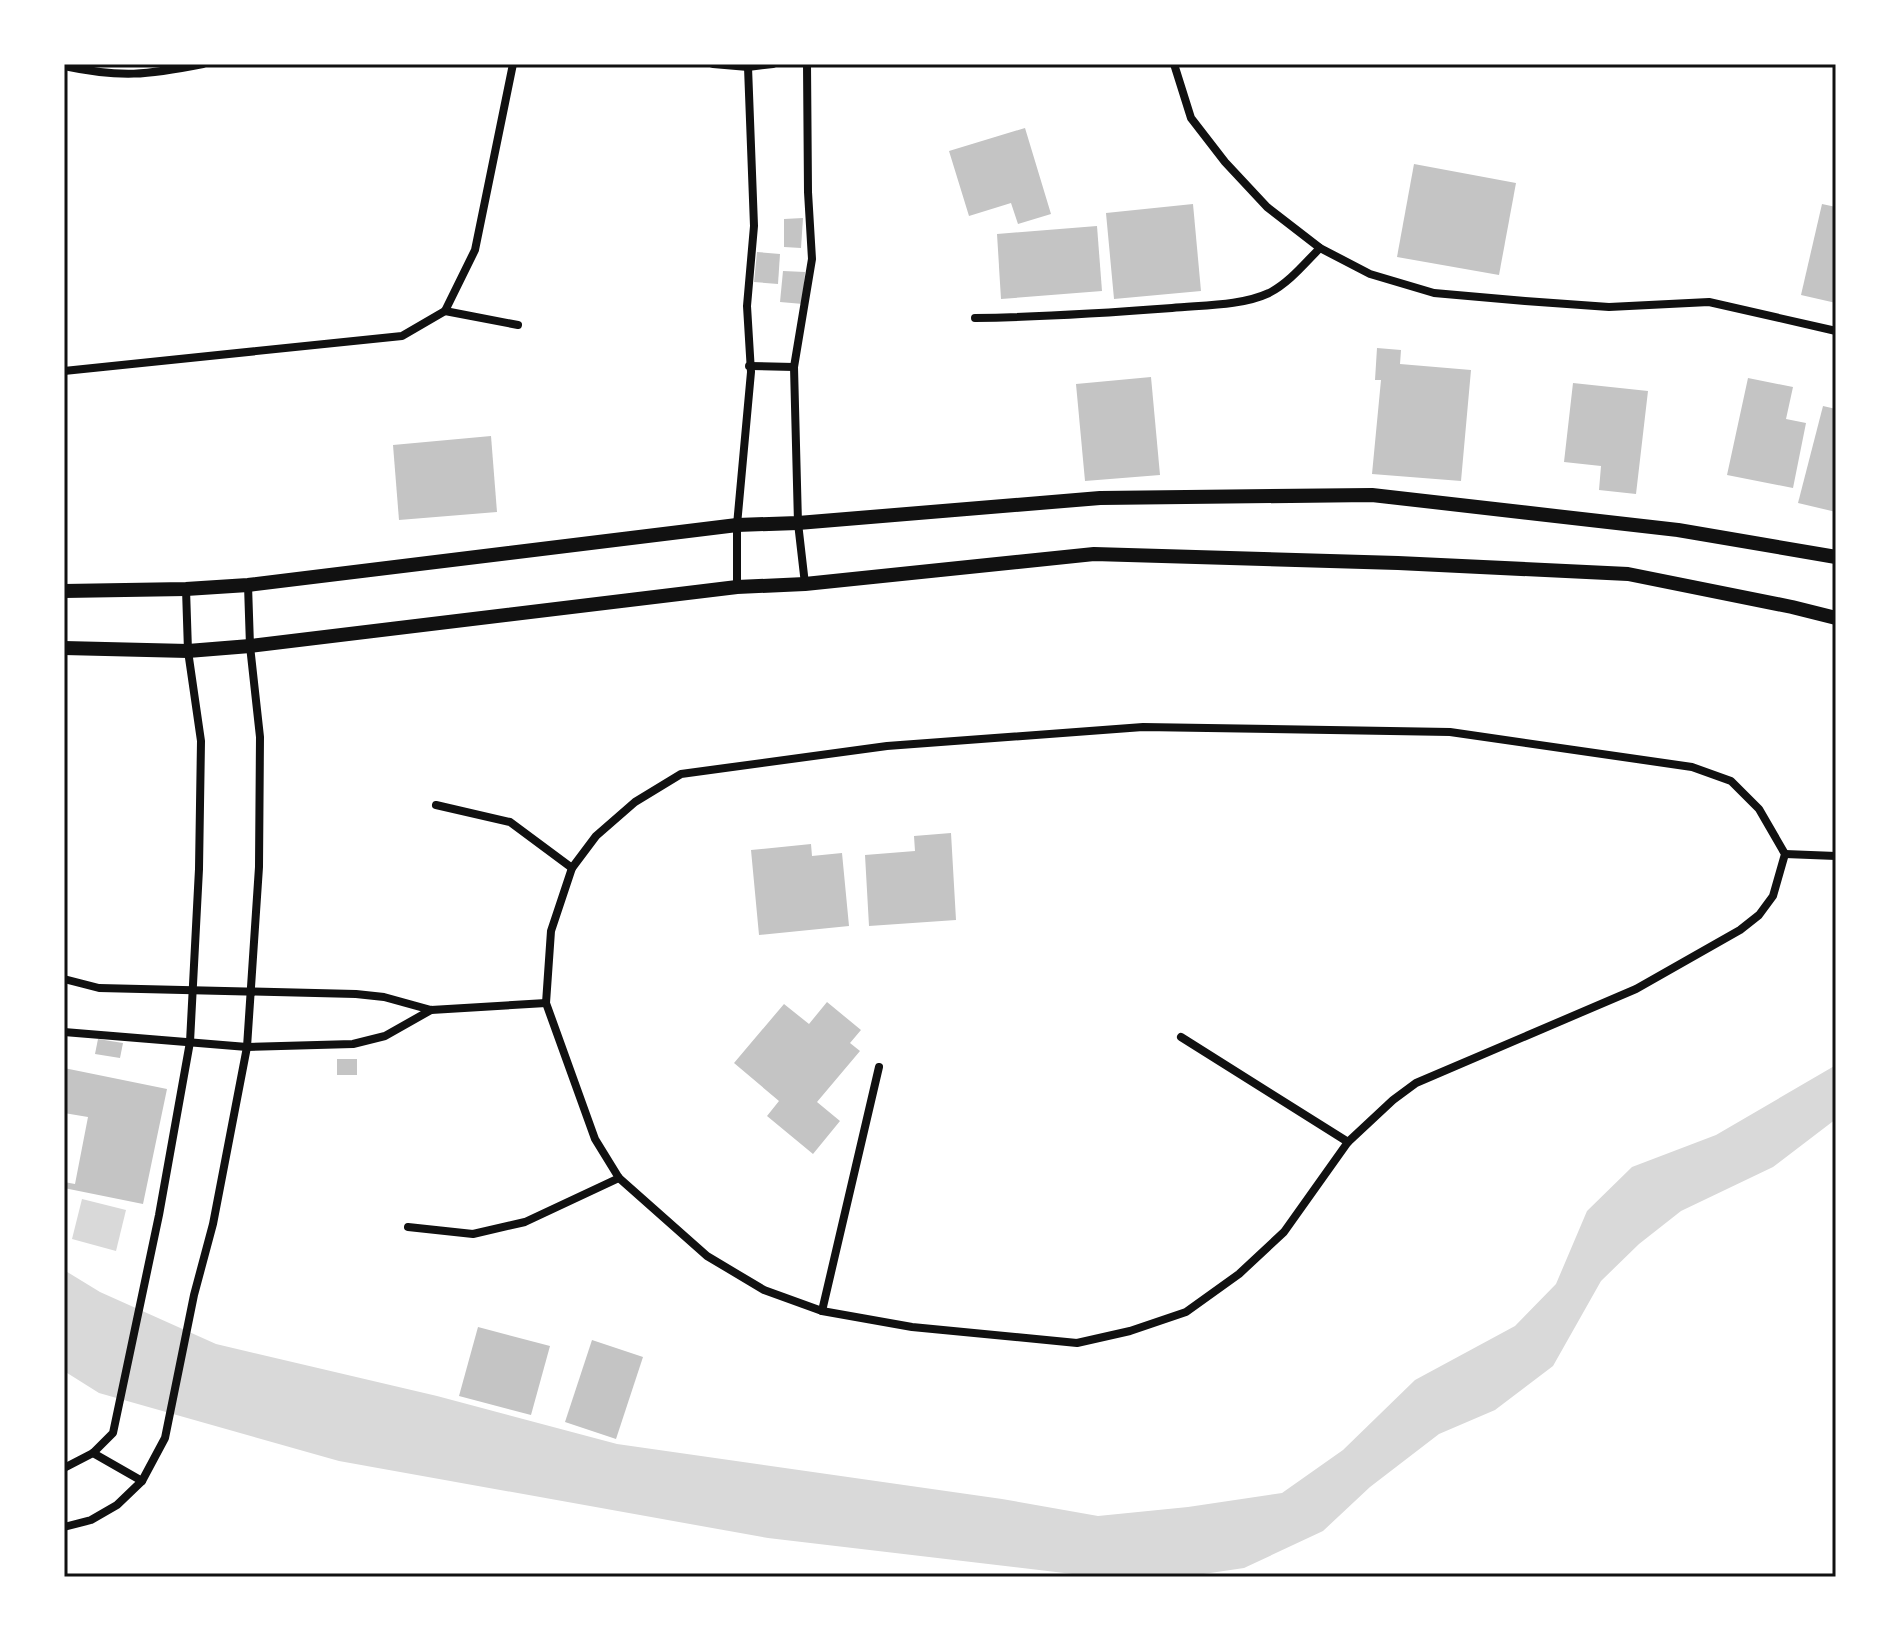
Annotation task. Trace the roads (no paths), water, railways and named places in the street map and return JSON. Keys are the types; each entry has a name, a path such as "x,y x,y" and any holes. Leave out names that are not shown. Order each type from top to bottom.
{"street":[{"path":"64,66 105,75 149,75 203,64"},
{"path":"64,371 402,336 445,311 475,250 513,64"},
{"path":"713,64 748,67 773,64"},
{"path":"805,584 798,523 794,367 812,259 807,64"},
{"path":"1174,64 1191,118 1225,162 1267,207 1320,248 1370,274 1434,293 1609,307 1709,302 1836,331"},
{"path":"737,587 737,525 751,372 747,306 754,226 748,67"},
{"path":"975,318 1058,317 1207,305 1258,297 1272,292 1288,280 1320,248"},
{"path":"445,311 518,325"},
{"path":"749,366 794,367"},
{"path":"64,591 248,585 737,525 798,523 1100,498 1372,495 1678,530 1836,557"},
{"path":"64,648 188,651 250,646 737,587 805,584 1094,554 1383,562 1628,574 1836,618"},
{"path":"64,1527 91,1520 117,1505 142,1481 165,1438 194,1295 213,1224 247,1047 259,867 260,737 250,646 248,585"},
{"path":"64,1468 93,1453 113,1433 159,1215 190,1042 199,869 201,741 188,651 186,589"},
{"path":"1143,727 1450,732 1692,767 1731,781 1759,809 1785,854 1773,896 1759,915 1740,930 1636,989 1440,1070 1416,1083 1348,1142 1284,1232 1239,1274 1186,1312 1130,1331 1077,1343 912,1327 822,1311 764,1290 707,1256 619,1178 595,1139 546,1003 551,931 572,868 596,836 635,802 681,774 887,746 1143,727"},
{"path":"436,805 510,822 572,868"},
{"path":"1785,854 1836,856"},
{"path":"64,979 99,988 384,997 431,1010 546,1003"},
{"path":"64,1032 247,1047 353,1044 385,1036 431,1010"},
{"path":"1181,1037 1348,1142"},
{"path":"822,1311 879,1067"},
{"path":"408,1227 473,1234 525,1222 619,1178"},
{"path":"93,1453 142,1481"}]}
